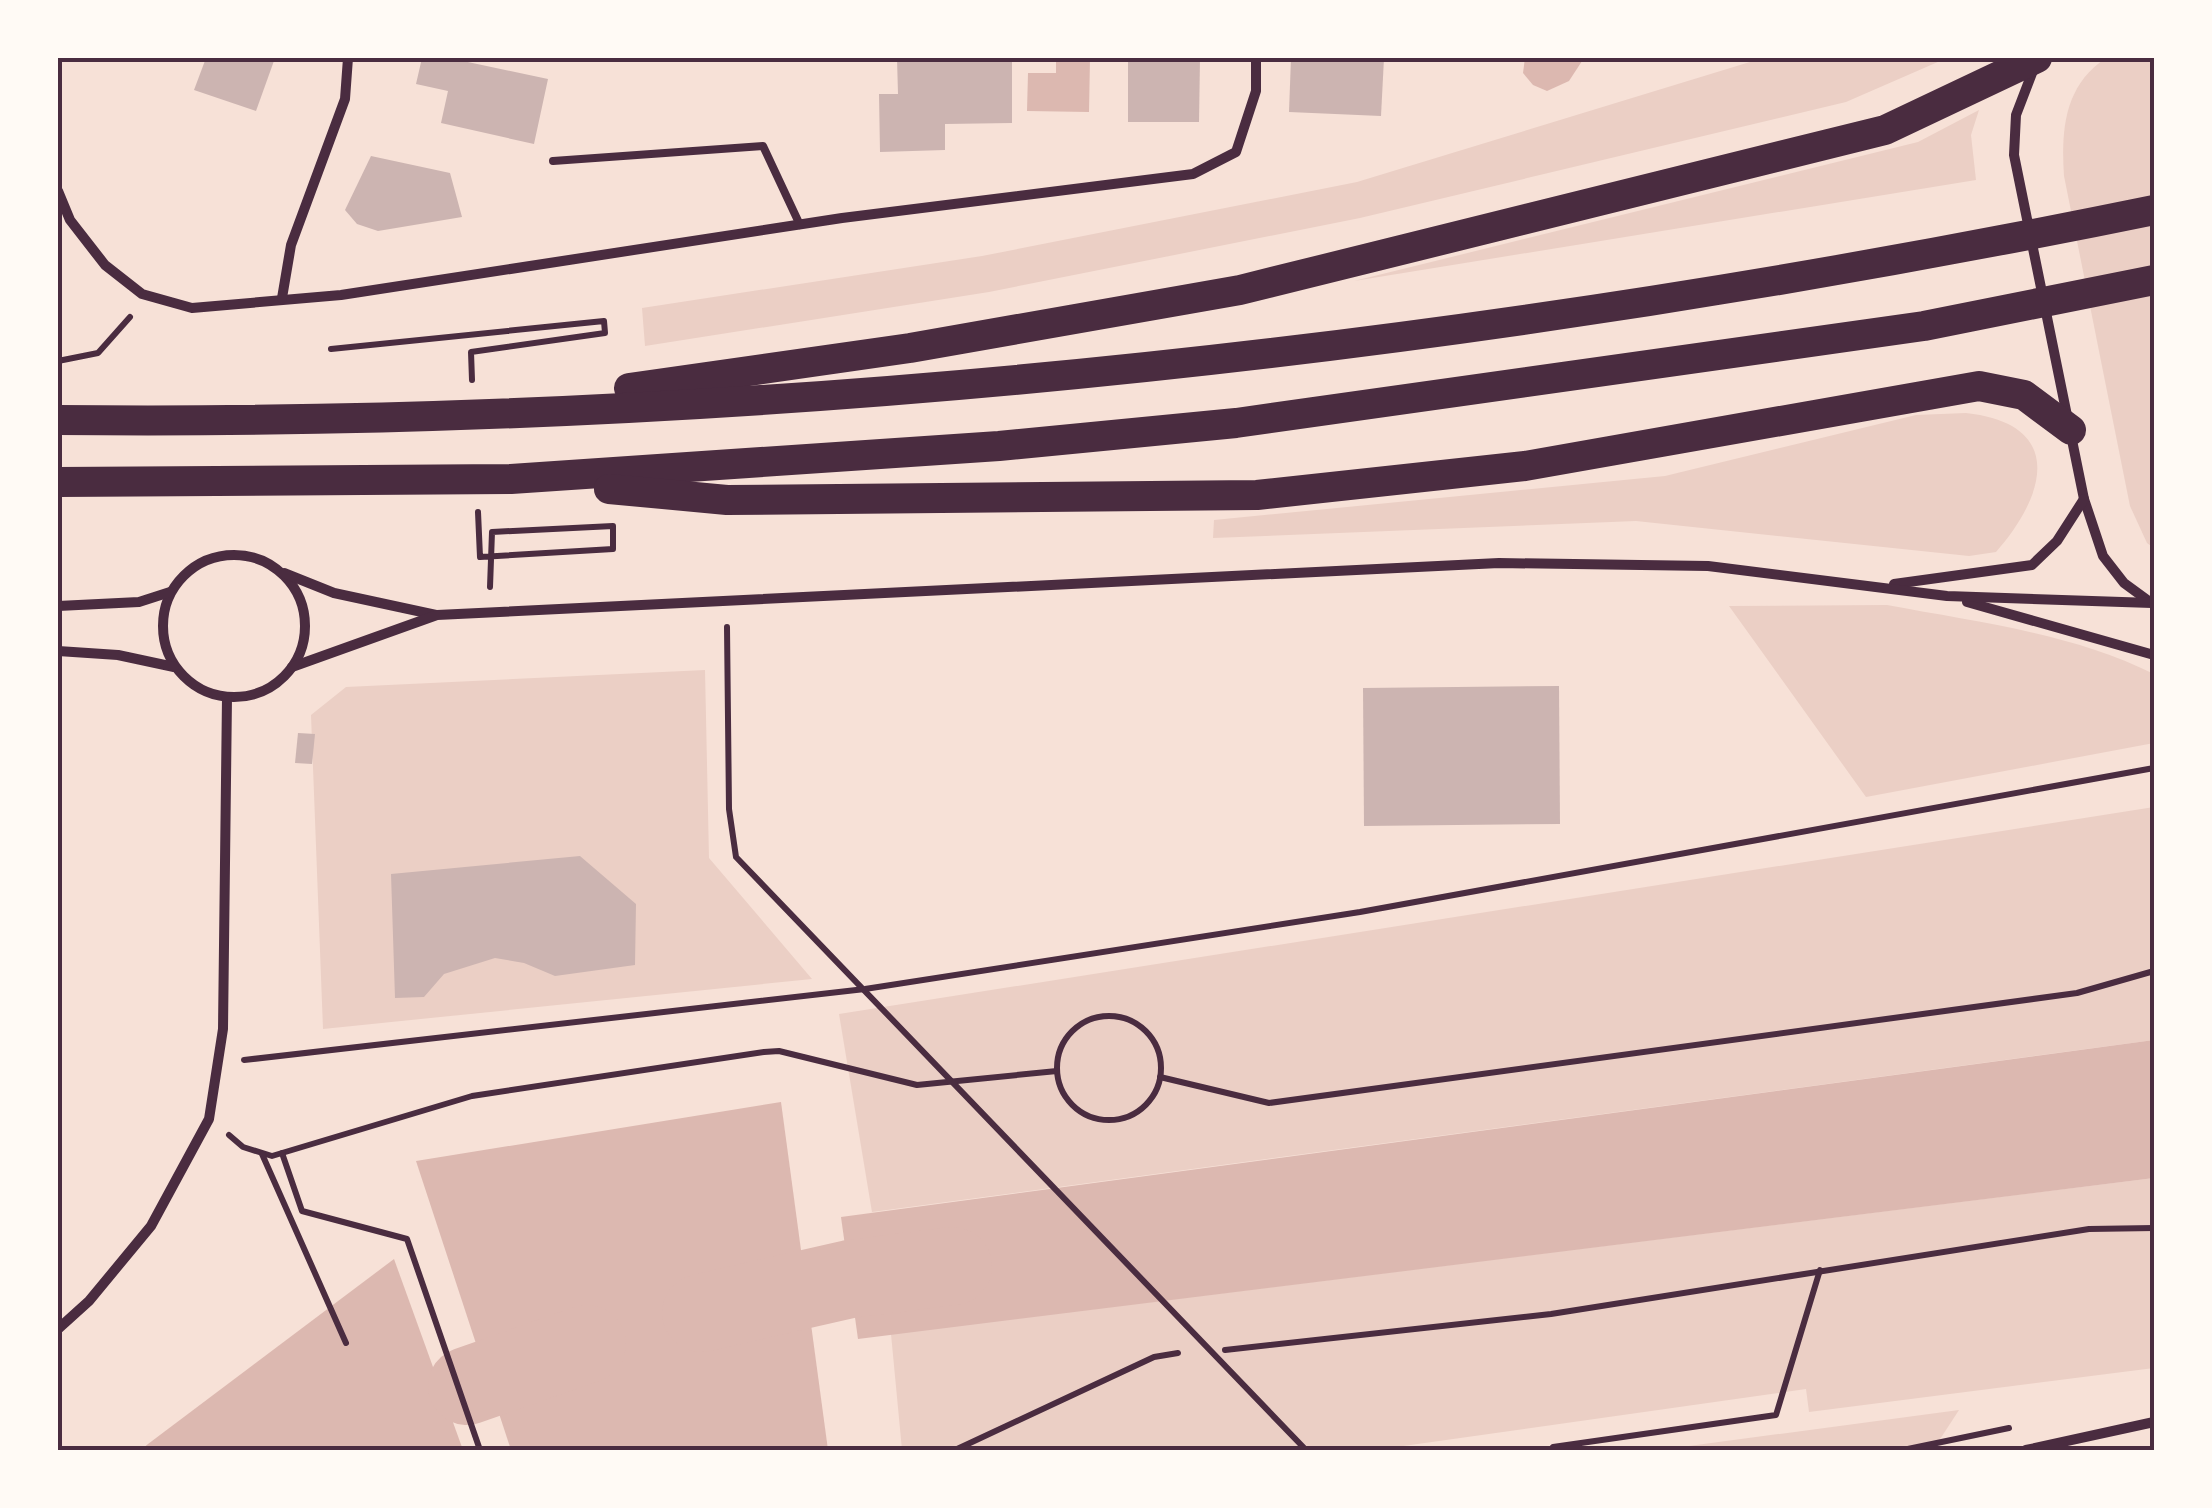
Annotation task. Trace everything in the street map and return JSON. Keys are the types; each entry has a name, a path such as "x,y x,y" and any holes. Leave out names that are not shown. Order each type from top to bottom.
{"highway":[{"path":"429,416 910,348 1240,290 1885,130 2038,58"},
{"path":"58,420 429,416 946,389 1256,357 1907,260 2154,210"},
{"path":"58,482 511,479 780,464 1236,423 1924,326 2154,280"},
{"path":"511,479 728,500 1257,494 1525,466 1979,386 2024,394 2071,430"}],"street":[{"path":"282,298 290,246 345,99 348,58"},
{"path":"58,192 70,220 104,265 142,294 192,308 342,295 800,225 1193,174 1236,152 1256,90 1256,58"},
{"path":"2038,58 2016,114 2014,155 2084,499 2103,556 2124,583 2153,603"},
{"path":"1880,586 2032,565 2058,542 2084,499"},
{"path":"437,615 292,667 261,692 246,698 199,689 174,666 163,640 163,616 170,592 186,572 224,554 265,561 282,573 334,592 437,615 1499,563 1708,566 1947,596 2153,603"},
{"path":"282,573 304,608 306,628 292,667"},
{"path":"58,606 140,602 170,592"},
{"path":"1947,596 2154,655"},
{"path":"58,651 118,655 174,666"},
{"path":"58,1329 89,1300 151,1226 209,1119 223,1029 226,697"},
{"path":"2028,1449 2154,1422"}],"lane":[{"path":"553,161 762,146 800,225"}],"path":[{"path":"58,361 98,353 124,328 142,294"},
{"path":"331,350 604,321 605,333 471,352"},
{"path":"480,557 614,549 613,526 492,532 489,612"},
{"path":"727,602 729,809 736,856 1306,1450"},
{"path":"218,1062 865,989 1360,912 2154,768"},
{"path":"1160,1077 1269,1103 2077,992 2154,970"},
{"path":"1107,1016 1124,1018 1151,1036 1158,1052 1160,1077 1150,1100 1136,1112 1102,1120 1070,1104 1057,1072 1065,1040 1091,1019 1107,1016"},
{"path":"209,1119 243,1146 262,1153 282,1153 472,1096 764,1052 780,1051 917,1086 1057,1072"},
{"path":"262,1153 346,1343"},
{"path":"282,1153 302,1212 407,1239 480,1450"},
{"path":"1225,1350 1552,1314 2089,1230 2154,1228"},
{"path":"1555,1450 1553,1447 1776,1414 1820,1270"},
{"path":"955,1450 1154,1356 1178,1353"},
{"path":"1903,1450 2015,1428 2028,1449"}],"shaded area":[{"path":"1056,58 1090,58 1089,112 1027,111 1028,73 1056,73"},
{"path":"1525,58 1584,58 1569,81 1547,91 1533,85 1523,73"},
{"path":"1763,58 1947,58 1846,102 1360,218 989,292 645,346 642,308 982,256 1357,182"},
{"path":"2106,58 2154,58 2154,548 2147,543 2130,506 2064,176 2063,142 2068,110 2081,82"},
{"path":"1979,110 1971,135 1976,180 1354,281 1918,142"},
{"path":"1966,413 1998,420 2020,431 2032,447 2037,465 2027,507 1996,552 1969,556 1636,521 1213,538 1214,520 1665,476 1916,415"},
{"path":"1887,605 2057,639 2154,674 2154,743 1866,797 1729,606"},
{"path":"705,670 709,858 812,979 323,1029 311,715 346,687"},
{"path":"2154,807 2154,1040 872,1212 839,1014"},
{"path":"2154,1040 2154,1178 858,1339 841,1217"},
{"path":"781,1102 828,1450 511,1450 416,1161"},
{"path":"2154,1178 2154,1368 1809,1412 1806,1389 1375,1450 902,1450 891,1334"},
{"path":"394,1259 463,1450 141,1450 148,1444"},
{"path":"1959,1410 1933,1450 1659,1450"}],"building":[{"path":"206,58 275,58 256,111 194,90"},
{"path":"422,58 449,58 548,79 534,144 441,123 448,91 416,84"},
{"path":"897,58 1012,58 1012,123 945,124 945,150 880,152 879,94 898,94"},
{"path":"1128,58 1200,58 1199,122 1128,122"},
{"path":"1291,58 1384,58 1381,116 1289,112"},
{"path":"371,156 450,173 462,217 378,231 357,224 345,210"},
{"path":"1559,686 1560,824 1364,826 1363,688"},
{"path":"298,733 315,734 312,764 295,763"},
{"path":"580,856 636,904 635,965 555,976 524,963 495,958 444,974 424,997 395,998 391,874"}],"waterway":[{"path":"701,1313 850,1279 953,1266"},
{"path":"467,1386 587,1344"}]}
